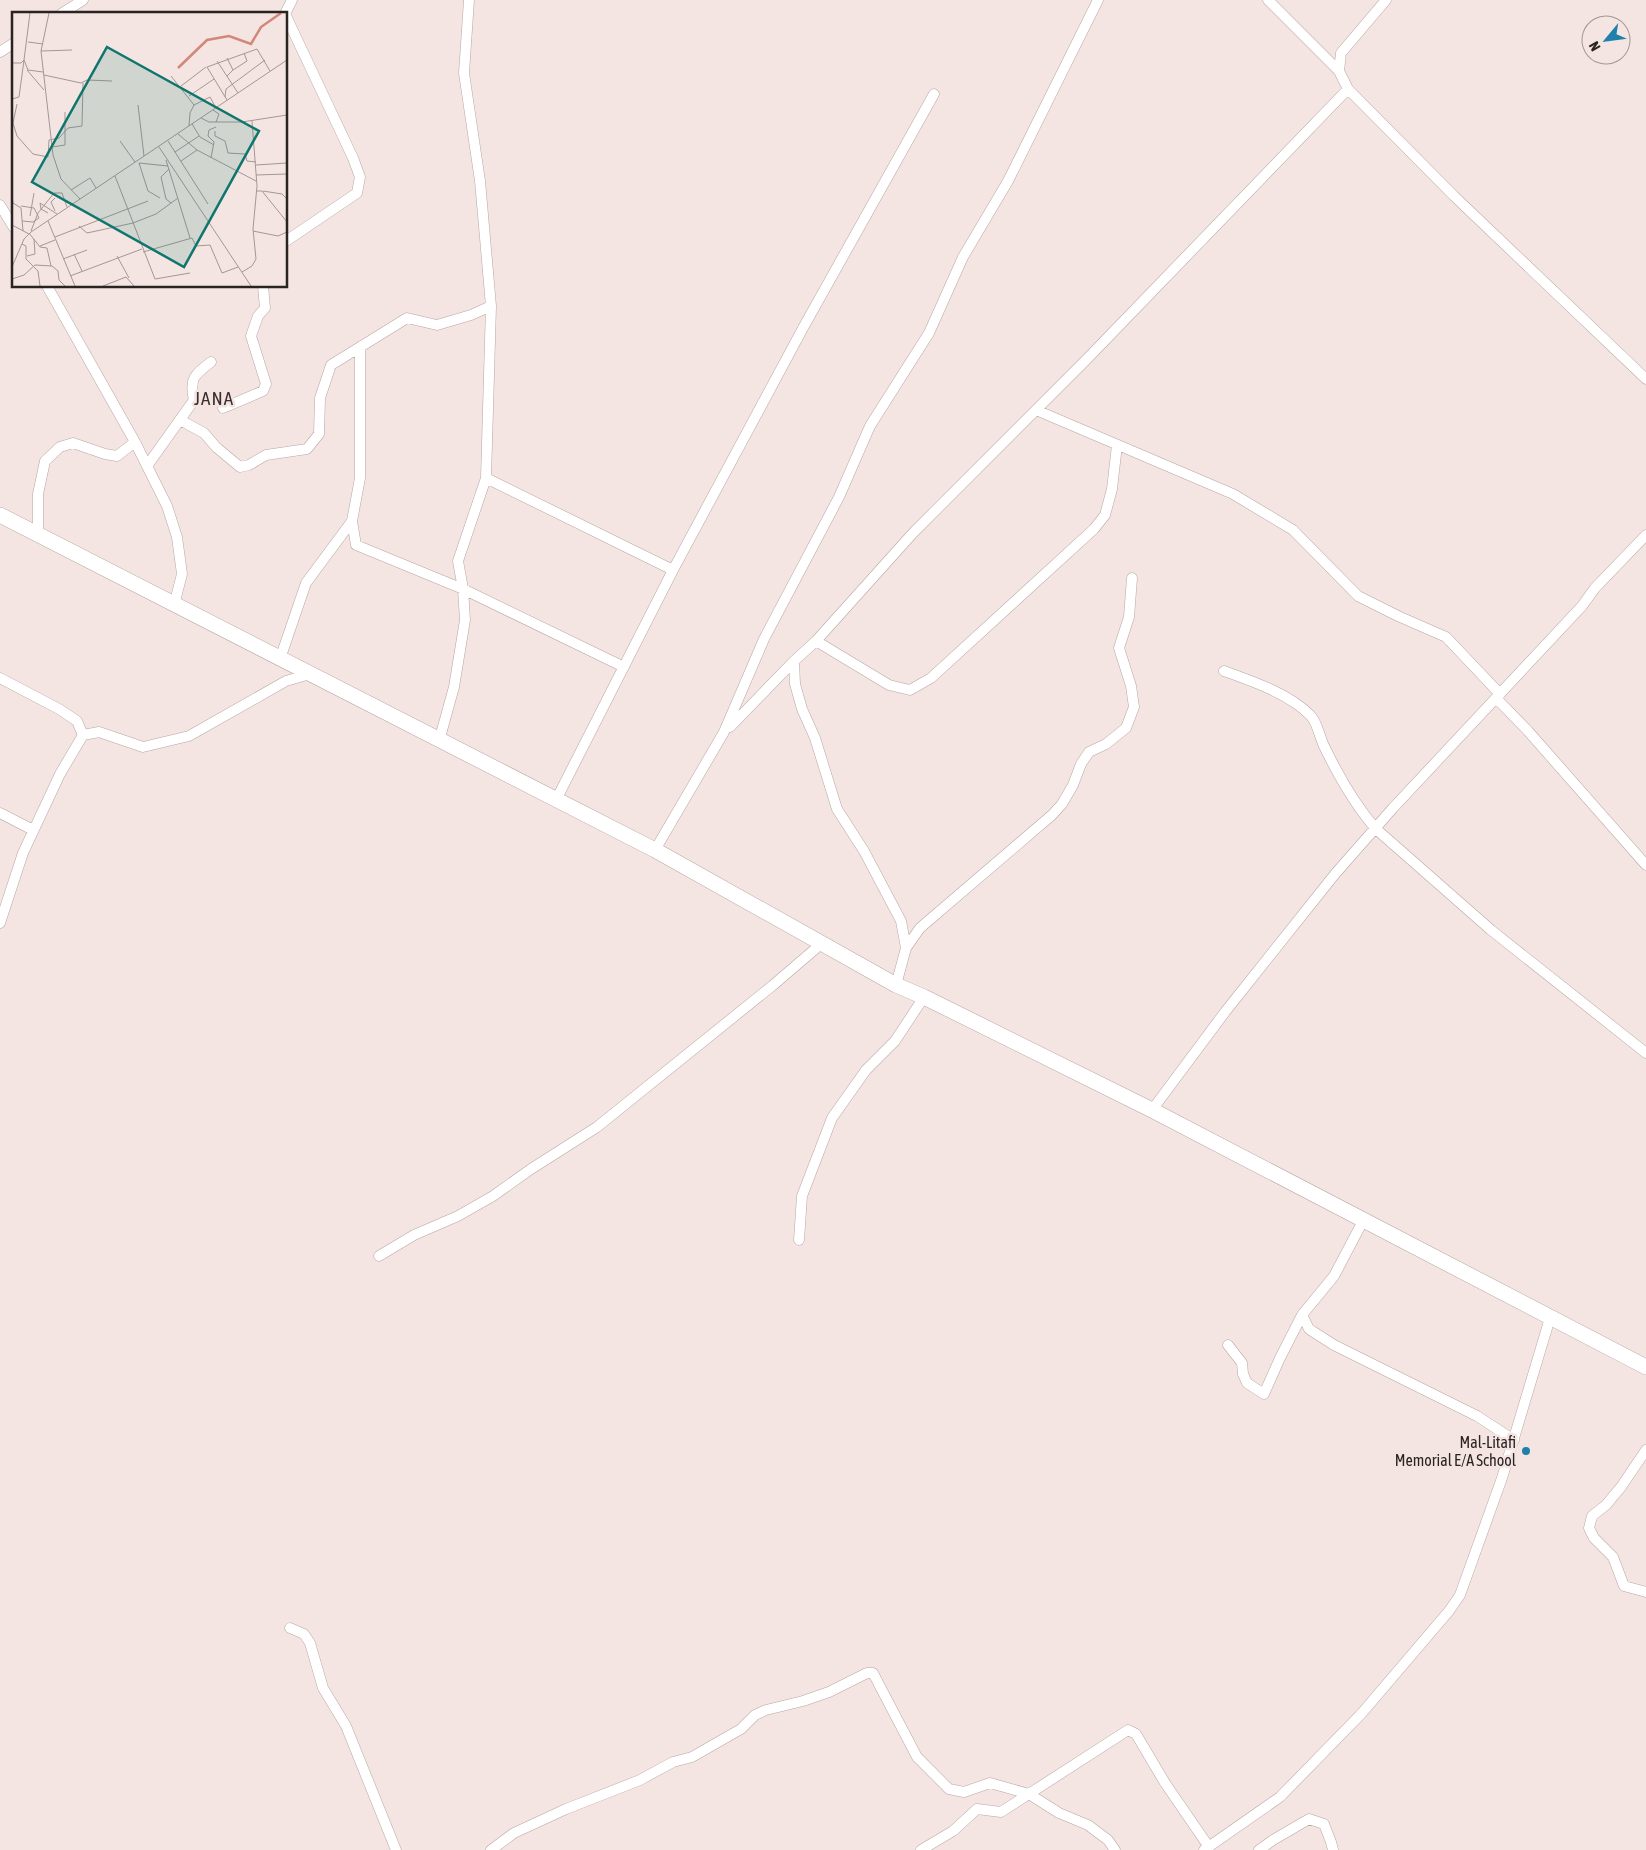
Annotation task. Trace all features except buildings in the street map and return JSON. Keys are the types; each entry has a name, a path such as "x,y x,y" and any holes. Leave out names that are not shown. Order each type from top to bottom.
{"main road":[{"path":"2,519 130,581 655,850 896,985 924,997 1152,1110 1646,1367"}],"street":[{"path":"64,12 83,0"},
{"path":"287,12 292,0"},
{"path":"440,741 454,687 465,620 463,588 458,561 486,478 491,306 480,181 464,73 469,0"},
{"path":"655,850 724,732 764,639 839,497 870,426 929,333 963,257 1008,181 1098,0"},
{"path":"1268,0 1339,71 1348,89 1454,196 1646,379"},
{"path":"1339,71 1341,53 1386,0"},
{"path":"288,19 354,158 360,176 357,193 288,240"},
{"path":"0,52 12,44"},
{"path":"724,732 794,660 816,641 913,533 1036,410 1348,89"},
{"path":"556,800 673,570 803,328 934,94"},
{"path":"0,205 12,225"},
{"path":"48,288 135,442 167,506 177,537 182,574 174,605"},
{"path":"223,408 263,391 266,384 251,336 258,316 266,308 263,288"},
{"path":"180,420 204,433 216,448 240,467 249,465 266,456 307,449 319,434 320,398 331,364 407,318 437,325 471,315 491,306"},
{"path":"360,348 360,478 352,521 356,545 463,588 624,667"},
{"path":"147,466 194,400 191,386 196,374 211,362"},
{"path":"1036,410 1233,494 1293,530 1358,596 1446,637 1646,865"},
{"path":"38,535 38,494 45,461 60,447 73,443 117,456 135,442"},
{"path":"816,641 889,685 910,690 931,678 1100,522 1105,515 1112,489 1117,445"},
{"path":"486,478 673,570"},
{"path":"280,659 306,583 352,521"},
{"path":"1152,1110 1219,1020 1335,874 1393,808 1582,606 1594,588 1610,574 1646,535"},
{"path":"896,985 906,948 920,928 1052,815 1062,804 1073,785 1081,764 1089,752 1106,744 1126,728 1134,707 1131,686 1119,648 1129,617 1132,578"},
{"path":"794,660 795,684 802,709 815,738 838,810 864,851 898,914 906,948"},
{"path":"1224,671 1263,685 1291,701 1313,717 1324,747 1359,810 1376,829 1491,930 1646,1053"},
{"path":"0,923 23,853 33,830 60,774 83,735 99,732 143,747 189,736 286,681 310,674"},
{"path":"0,678 53,705 77,721 83,735"},
{"path":"0,813 33,830"},
{"path":"379,1256 414,1235 458,1216 492,1196 597,1127 772,986 821,944"},
{"path":"799,1240 802,1196 832,1118 866,1070 895,1041 924,997"},
{"path":"1228,1345 1242,1363 1243,1374 1247,1382 1264,1394 1302,1315 1334,1276 1363,1221"},
{"path":"1302,1315 1309,1329 1334,1344 1477,1416 1514,1440"},
{"path":"921,1850 953,1830 977,1809 1001,1812 1128,1730 1136,1734 1206,1848 1280,1797 1362,1713 1449,1611 1460,1595 1502,1478 1550,1318"},
{"path":"1646,1450 1621,1487 1606,1505 1592,1516 1589,1528 1594,1538 1613,1557 1624,1586 1646,1592"},
{"path":"290,1628 304,1634 310,1642 323,1688 346,1726 396,1850"},
{"path":"491,1850 514,1833 566,1809 640,1780 673,1762 692,1757 741,1729 755,1715 828,1692 867,1673 873,1673 918,1757 949,1789 964,1792 990,1783 1029,1794 1059,1814 1088,1825 1108,1840 1115,1850"},
{"path":"1259,1850 1309,1819 1324,1824 1332,1842 1333,1850"}],"place":[{"name":"Mal-Litafi Memorial E/A School","path":"1526,1451"}],"district":[{"name":"JANA","path":"214,398"}]}
